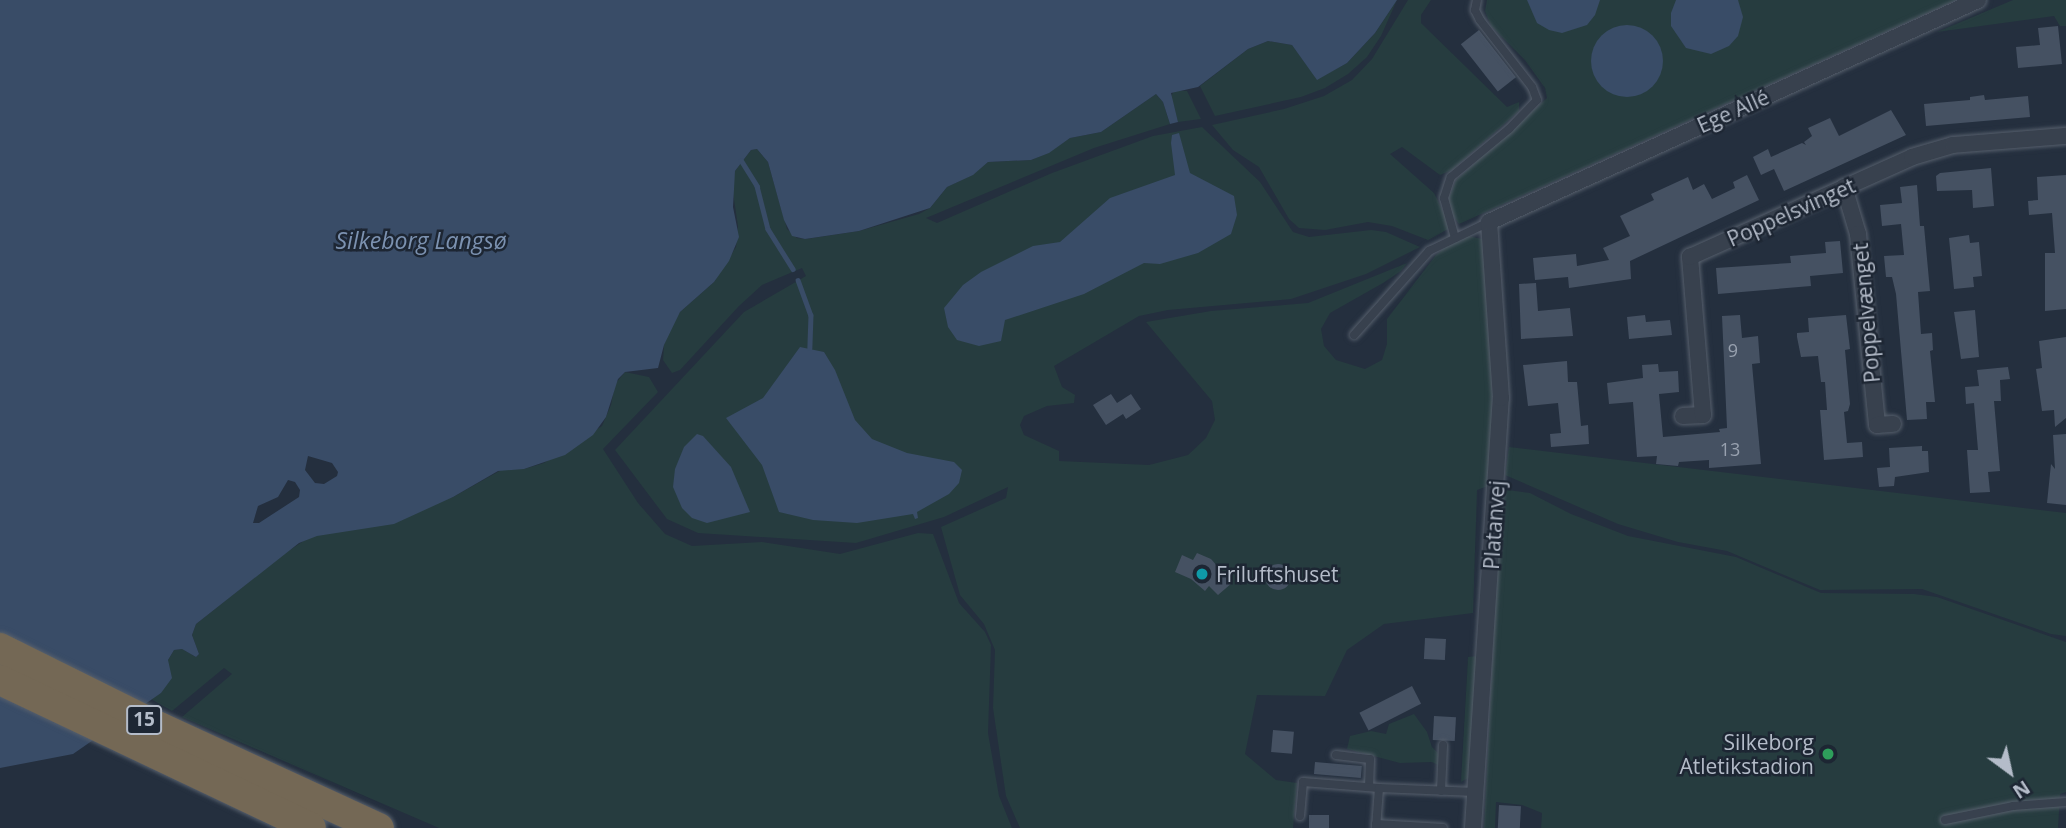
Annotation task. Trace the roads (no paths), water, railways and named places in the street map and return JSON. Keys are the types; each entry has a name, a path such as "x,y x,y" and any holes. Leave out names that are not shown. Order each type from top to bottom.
{"highway":[{"name":"15","path":"0,648 283,801 311,828"},
{"name":"15","path":"0,680 283,801 379,828"}],"street":[{"name":"Ege Allé","path":"1489,222 1978,0"},
{"name":"Poppelsvinget","path":"1683,416 1703,415 1690,257 1912,157 1954,145 2066,136"},
{"name":"Poppelvænget","path":"1844,187 1858,234 1877,425 1893,424"},
{"name":"Platanvej","path":"1473,828 1501,398 1489,222"}],"lane":[{"path":"1455,237 1444,198 1451,177 1509,129 1537,100 1532,86 1480,20 1475,10 1477,0"},
{"path":"1354,335 1429,251 1489,222"},
{"path":"1441,790 1443,745"},
{"path":"1336,755 1370,759 1369,787"},
{"path":"1300,816 1303,782 1476,792"},
{"path":"1379,788 1376,826 1443,828"},
{"path":"1945,820 2013,806 2066,802"}],"water":[{"name":"Silkeborg Langsø","path":"0,0 1397,0 1375,33 1347,63 1317,80 1292,45 1268,41 1248,49 1198,87 1171,93 1178,122 1170,124 1163,102 1156,94 1101,132 1070,138 1049,153 1031,160 988,162 973,175 947,187 930,208 859,231 805,239 792,236 784,220 768,162 757,149 751,150 735,171 733,207 739,237 729,261 714,282 680,312 664,345 658,368 625,372 618,379 606,417 593,435 565,455 524,469 498,471 453,497 394,524 317,536 299,543 196,624 192,635 199,654 196,657 182,649 174,650 168,660 172,678 161,693 73,754 0,768","holes":["308,456 332,463 338,472 337,476 324,484 315,483 305,470","288,480 295,482 300,490 299,497 259,523 253,523 258,506 278,497"]},
{"path":"1527,0 1600,0 1595,15 1587,25 1562,33 1537,23"},
{"path":"1676,0 1738,0 1743,17 1738,36 1729,46 1711,54 1686,48 1671,26 1671,13"},
{"path":"1620,25 1634,25 1653,35 1663,54 1663,68 1653,87 1634,97 1620,97 1601,87 1591,68 1591,54 1601,35"},
{"path":"1179,133 1190,173 1234,196 1237,215 1231,234 1198,253 1160,264 1144,263 1084,294 1005,320 1001,341 979,346 957,340 948,327 944,308 963,285 981,272 1033,246 1060,242 1110,198 1175,175 1171,143 1172,135"},
{"path":"800,347 824,352 835,370 855,420 872,439 907,453 954,462 962,470 959,483 949,494 917,512 918,518 915,519 913,514 857,523 813,520 779,512 762,465 726,418 763,398"},
{"path":"697,434 703,436 731,467 750,512 707,523 692,518 682,508 673,487 675,469 684,447"}],"waterway":[{"path":"741,160 757,186 768,229 793,269"},
{"path":"798,280 811,315 810,348"}],"place":[{"name":"Friluftshuset","path":"1202,574"},
{"name":"Silkeborg Atletikstadion","path":"1828,754"}]}
